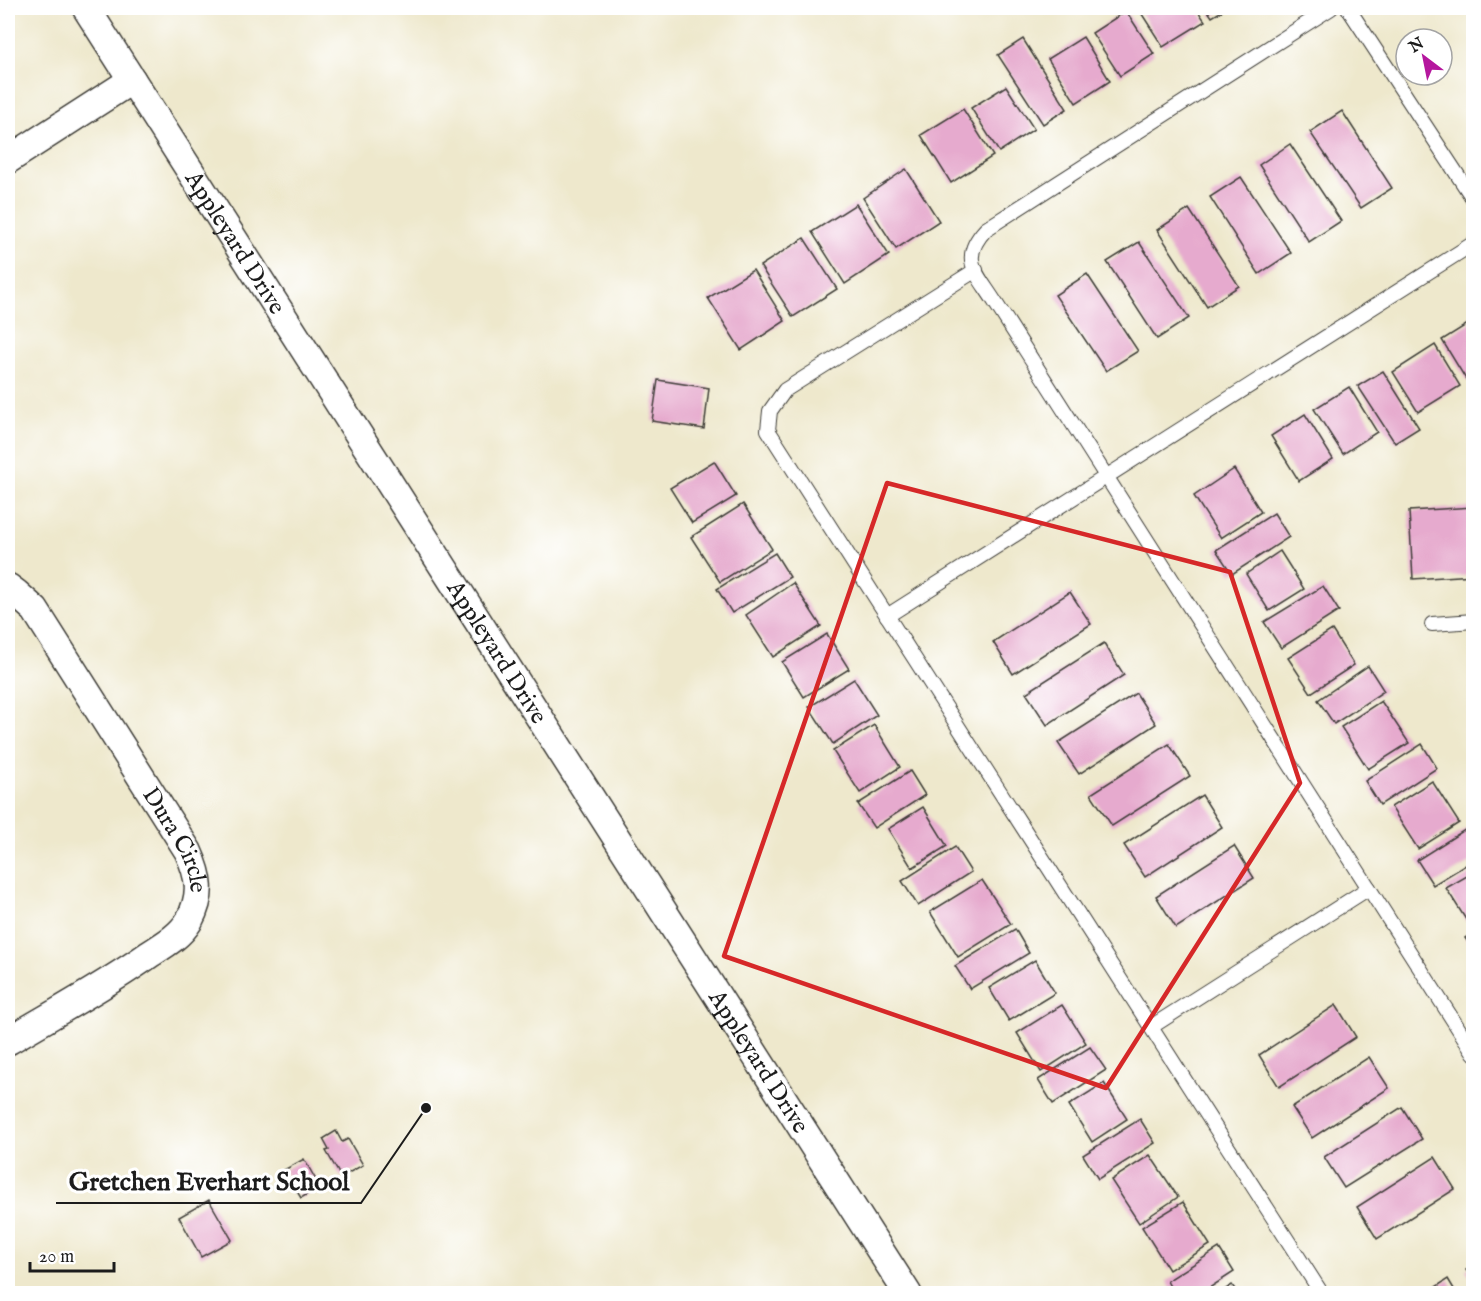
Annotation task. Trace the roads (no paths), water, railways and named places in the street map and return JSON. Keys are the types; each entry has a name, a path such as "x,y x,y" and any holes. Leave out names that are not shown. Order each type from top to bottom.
{"street":[{"name":"Appleyard Drive","path":"86,8 908,1293"},
{"path":"8,160 132,80"},
{"name":"Dura Circle","path":"8,587 34,610 189,851 198,872 199,886 195,907 188,923 176,937 132,967 8,1041"}],"lane":[{"path":"1331,8 986,229 974,241 970,256 976,270 1106,476 1473,1053"},
{"path":"1348,8 1473,200"},
{"path":"887,616 1473,243"},
{"path":"976,270 785,390 770,411 768,430 1322,1293"},
{"path":"1432,624 1473,621"},
{"path":"1151,1027 1369,888"}],"place":[{"name":"Gretchen Everhart School","path":"426,1108"}]}
